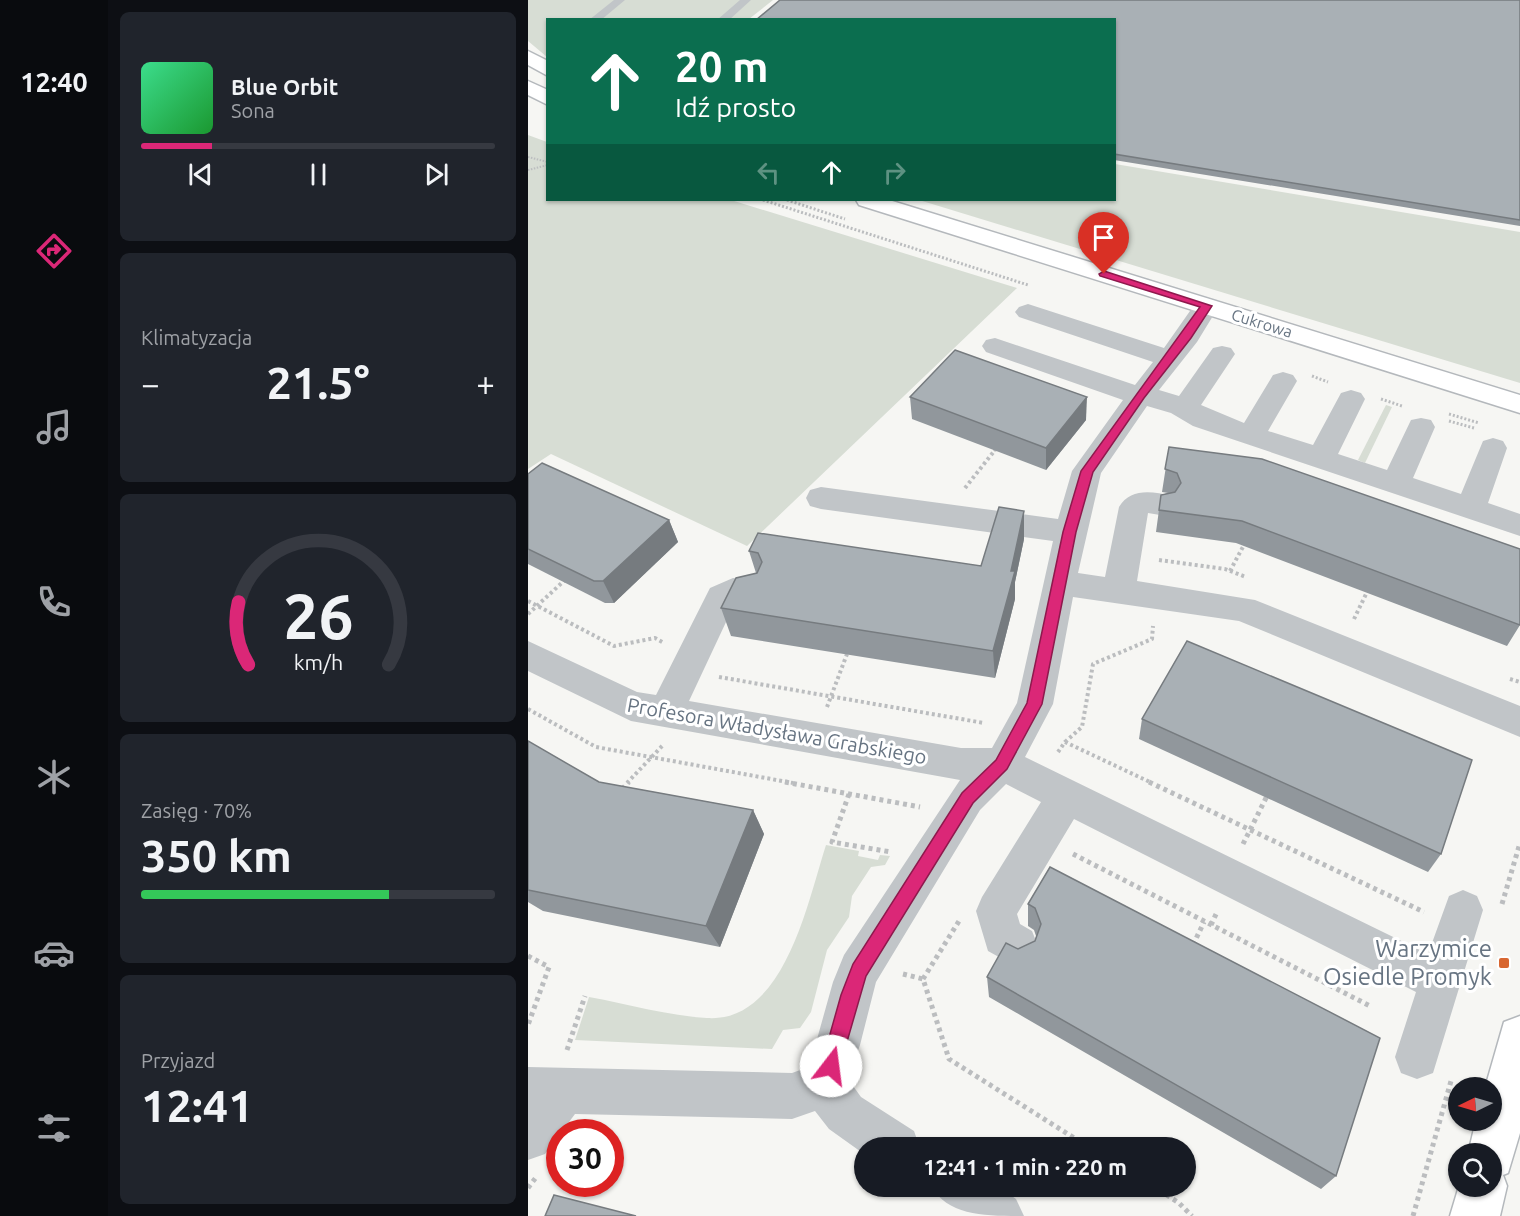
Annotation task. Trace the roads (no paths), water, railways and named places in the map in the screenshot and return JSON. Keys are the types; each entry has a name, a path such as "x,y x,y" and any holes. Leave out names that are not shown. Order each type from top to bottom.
{"street":[{"path":"528,57 546,69"},
{"path":"528,87 546,98"},
{"name":"Cukrowa","path":"870,201 1520,404"},
{"path":"528,1137 558,1068 792,1096 808,1092 822,1082 831,1066 849,995 863,964 967,798 1002,764 1035,704 1070,532 1087,471 1140,396 1170,359 1206,306"},
{"path":"1028,312 1170,359"},
{"path":"995,346 1140,396 1159,397 1186,406 1203,418 1520,525"},
{"path":"1186,406 1222,354"},
{"path":"1251,435 1283,381"},
{"path":"1321,458 1351,399"},
{"path":"1396,483 1421,427"},
{"path":"1471,508 1493,448"},
{"path":"821,498 1070,532"},
{"path":"1119,591 1134,507 1145,502 1160,504"},
{"path":"1060,583 1244,609 1520,722"},
{"path":"678,716 722,597 733,590 752,591"},
{"name":"Profesora Władysława Grabskiego","path":"528,655 619,702 678,716 961,764 1002,764 1440,982"},
{"path":"1017,946 1003,937 996,911 1078,800"},
{"path":"1417,1057 1463,910"},
{"path":"1494,1143 1520,1038"},
{"path":"822,1082 845,1113 881,1137"},
{"path":"971,1197 999,1216"},
{"path":"1475,1216 1480,1197"}],"lane":[{"path":"597,18 620,0"},
{"path":"724,18 746,0"}],"place":[{"name":"Warzymice Osiedle Promyk","path":"1504,963"}]}
